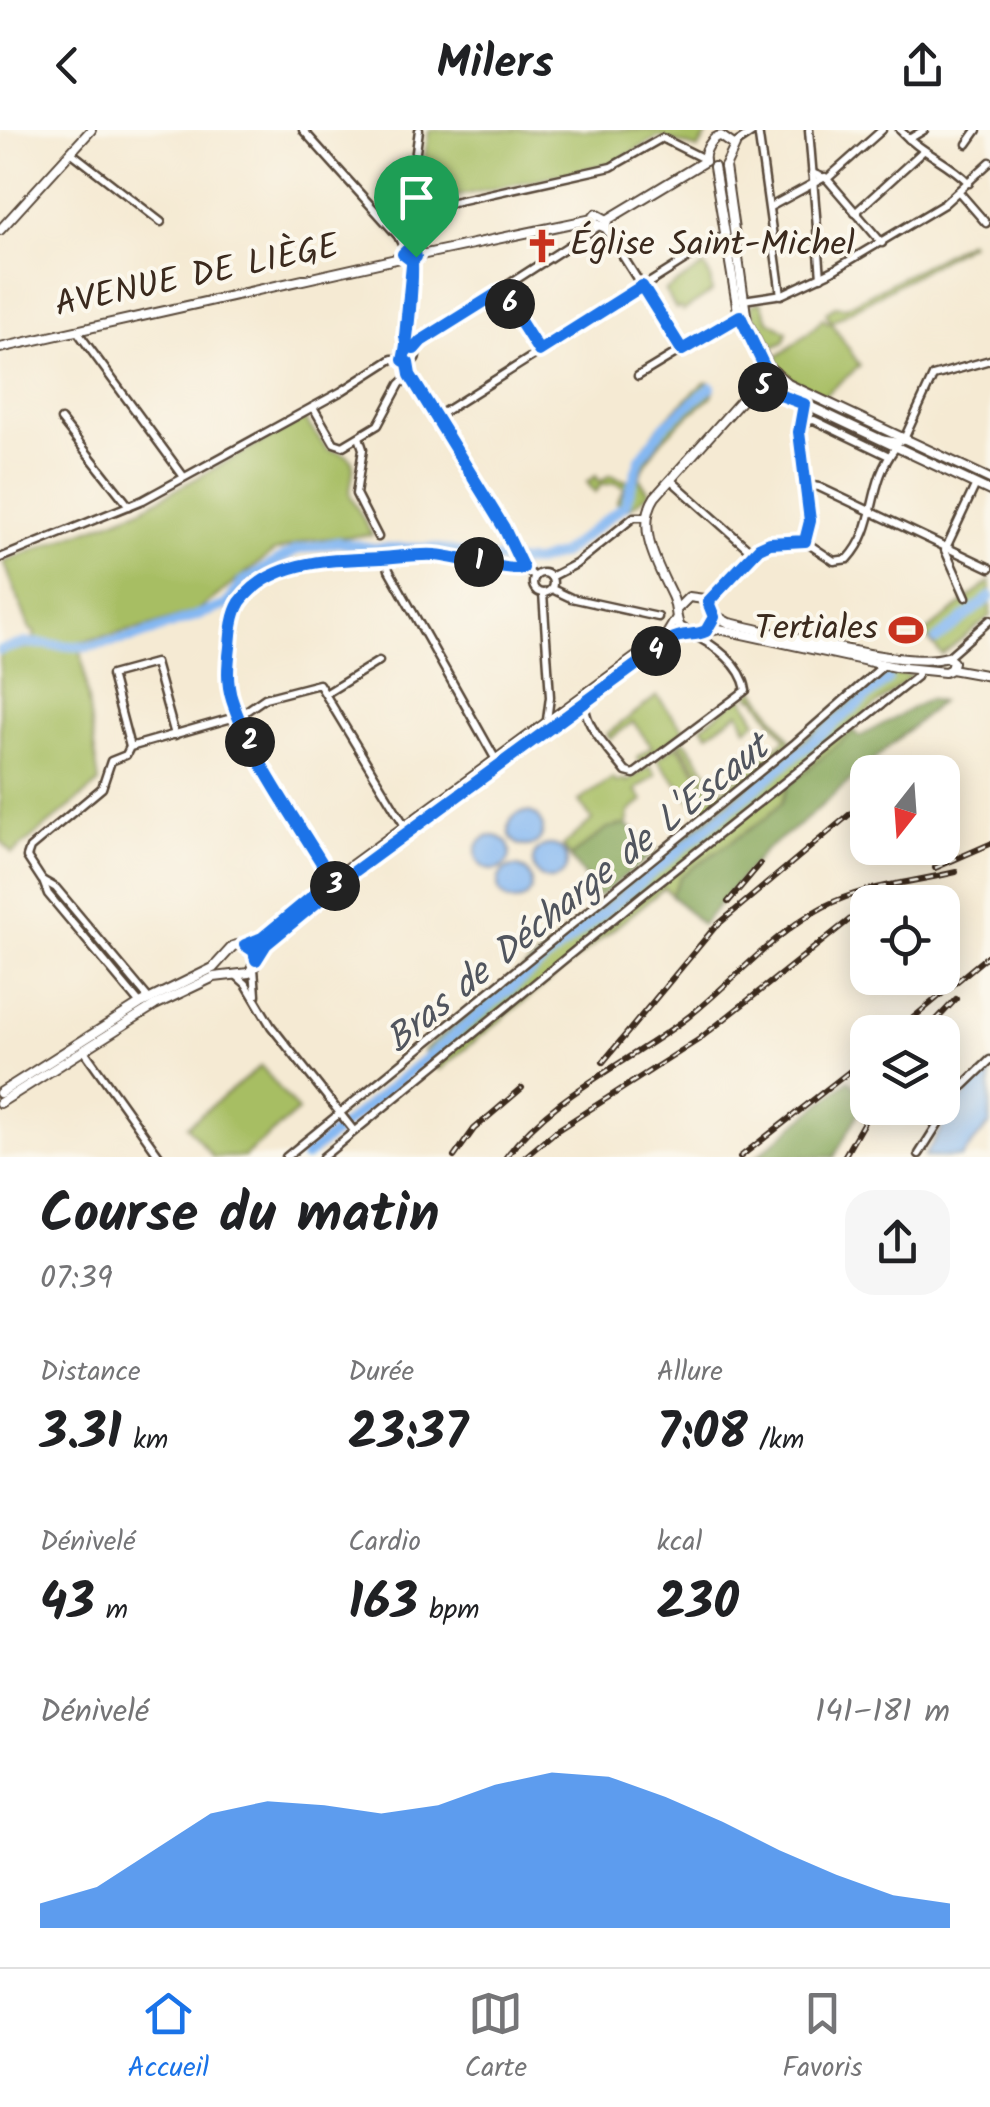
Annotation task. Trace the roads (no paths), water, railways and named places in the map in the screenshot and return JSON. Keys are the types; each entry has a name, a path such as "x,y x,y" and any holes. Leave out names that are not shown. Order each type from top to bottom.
{"main road":[{"path":"0,230 92,130"},
{"path":"725,167 721,170 704,160 719,133 735,144 725,167 743,300 748,322 768,366 783,380 990,480"},
{"name":"AVENUE DE LIÈGE","path":"0,348 409,256 601,223 645,200 704,160"},
{"path":"714,167 740,316 771,392 990,491"},
{"path":"689,633 676,616 672,595 648,535 646,517 655,497 764,377 775,372"},
{"path":"749,396 782,388 783,380"},
{"path":"672,595 685,600"},
{"path":"0,1093 140,1004 210,970 231,947 262,938 332,880 667,634 685,600 696,596 708,602 714,615 727,622 882,655 944,658 953,663 947,670"},
{"path":"708,629 714,615"},
{"path":"0,1104 155,1005 214,977 246,974 266,944 351,874 670,640 708,629 726,630 919,670 990,676"},
{"path":"245,945 254,951 255,964"},
{"path":"225,958 234,974"}],"street":[{"path":"304,130 398,236 409,256 405,336 411,349"},
{"path":"398,236 419,130"},
{"path":"735,144 757,130 781,295"},
{"path":"809,130 821,276"},
{"path":"770,208 826,178 882,130"},
{"path":"900,130 922,152 955,169 969,183"},
{"path":"908,139 924,130"},
{"path":"967,144 977,130"},
{"path":"406,206 426,208 611,167 660,139 671,140 704,160"},
{"path":"855,212 922,152"},
{"path":"72,153 161,222"},
{"path":"743,300 781,295 882,243 959,192 990,162"},
{"path":"812,173 826,178 882,243"},
{"path":"959,192 986,223"},
{"path":"535,577 522,567 504,528 410,375 405,361 411,349 601,223 682,350"},
{"path":"436,417 727,235"},
{"path":"501,291 539,351"},
{"path":"638,376 740,316"},
{"path":"77,331 184,478"},
{"path":"0,558 129,506 313,407 392,359 405,361"},
{"path":"879,439 904,439 933,376 990,360"},
{"path":"313,407 335,444 343,446 380,423 400,384 410,375"},
{"path":"804,404 799,432 810,521 805,541"},
{"path":"62,420 129,506"},
{"path":"803,420 814,420 889,456"},
{"path":"359,438 363,448 356,494 378,537"},
{"path":"708,602 767,543 805,541 822,555 844,562 863,538 876,481 896,447"},
{"path":"672,481 754,554"},
{"path":"966,598 946,547 976,484"},
{"path":"806,485 819,486 990,568"},
{"path":"551,577 576,564 634,517 646,517"},
{"path":"332,880 244,732 229,689 233,620 244,598 290,568 328,560 432,555 497,564 510,571 522,567"},
{"path":"386,558 389,570 496,761"},
{"path":"535,577 542,573 551,577"},
{"path":"535,577 535,589 658,617"},
{"path":"544,726 550,697 551,577"},
{"path":"944,658 990,620"},
{"path":"584,705 587,719 626,772 634,774 746,690 746,683 724,654 689,633"},
{"path":"327,693 380,661"},
{"path":"140,1004 48,894 28,861 29,850 102,788 110,762 128,754 130,747 111,675 156,663 175,735"},
{"path":"286,1157 780,755 885,664"},
{"path":"323,1157 916,677 919,670"},
{"path":"130,747 239,716 265,698 321,685 405,826"},
{"path":"550,697 554,707 564,710"},
{"path":"42,880 56,888 149,999"},
{"path":"110,969 118,962"},
{"path":"255,964 253,983 260,1006"},
{"path":"234,974 354,1131"},
{"path":"83,1050 160,1157"},
{"path":"919,1154 960,1088 990,1060"}],"water":[{"path":"526,812 538,817 543,829 538,841 526,846 514,841 509,829 514,817"},
{"path":"493,836 505,841 510,853 505,865 493,870 481,865 476,853 481,841"},
{"path":"550,845 562,850 567,862 562,874 550,879 538,874 533,862 538,850"},
{"path":"515,867 527,872 532,884 527,896 515,901 503,896 498,884 503,872"},
{"path":"990,1066 990,1124 961,1157 924,1157 944,1125 960,1125 960,1102"}],"waterway":[{"path":"0,650 26,643 86,647 135,637 227,605 242,582 296,550 338,542 372,548 432,548 511,562 536,562 561,554 625,505 640,459 665,425 711,387"},
{"name":"Bras de Décharge de L'Escaut","path":"936,640 990,597"},
{"name":"Bras de Décharge de L'Escaut","path":"305,1157 888,680"}],"railway":[{"path":"603,1062 715,927 850,814"},
{"path":"935,868 990,844"},
{"path":"728,902 760,864"},
{"path":"506,1157 568,1097 687,1018 804,918 855,894 956,872"},
{"path":"525,1157 556,1131 698,1040 850,919"},
{"path":"916,1015 990,954"},
{"path":"941,1015 956,999"},
{"path":"740,1157 850,1071"},
{"path":"454,1157 474,1129 522,1088"},
{"path":"844,1157 862,1125"}],"place":[{"name":"Église Saint-Michel","path":"542,246"},
{"name":"Tertiales","path":"906,630"}]}
